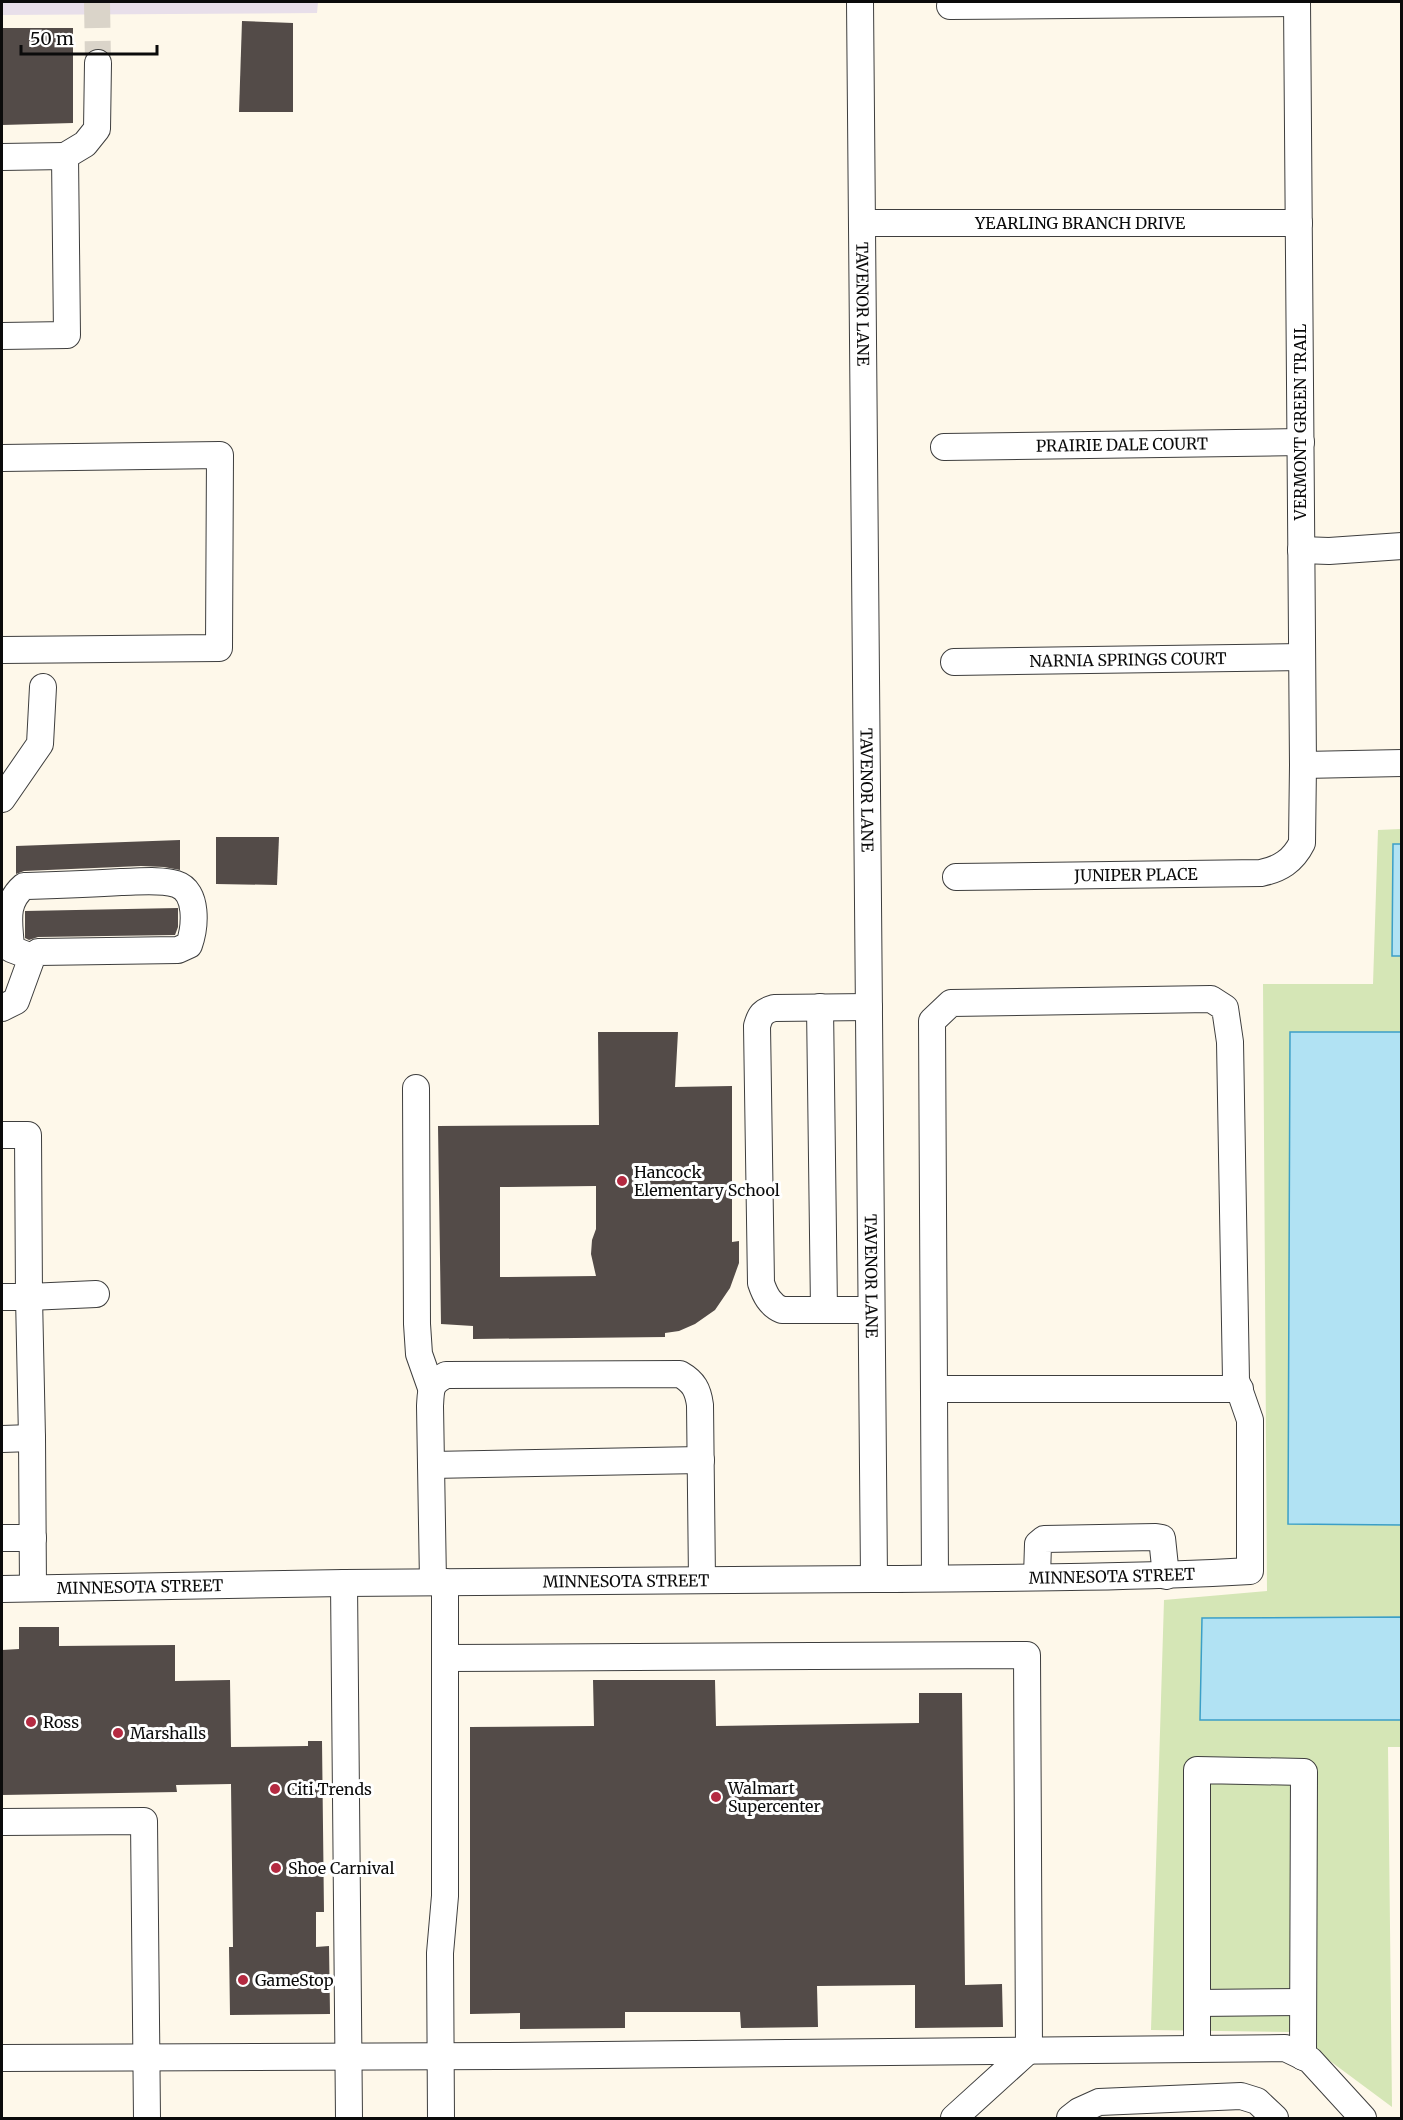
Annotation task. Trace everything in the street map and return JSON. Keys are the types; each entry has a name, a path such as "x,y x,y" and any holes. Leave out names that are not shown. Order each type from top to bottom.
{"street":[{"name":"TAVENOR LANE","path":"860,2 874,1579"},
{"path":"950,6 1297,2"},
{"name":"VERMONT GREEN TRAIL","path":"1297,2 1302,843"},
{"path":"2,157 65,156 85,144 97,129 98,63"},
{"path":"2,336 67,335 65,156"},
{"name":"YEARLING BRANCH DRIVE","path":"862,223 1299,223"},
{"name":"PRAIRIE DALE COURT","path":"944,447 1300,442"},
{"path":"2,458 220,455 219,648 2,650"},
{"path":"1301,550 1329,551 1401,546"},
{"name":"NARNIA SPRINGS COURT","path":"954,662 1302,657"},
{"path":"3,795 40,744 43,687"},
{"path":"1303,765 1401,763"},
{"name":"JUNIPER PLACE","path":"956,877 1261,873 1283,866 1298,852 1302,843"},
{"path":"2,1008 16,1001 32,957 38,952 178,950 189,945 194,930 193,908 189,895 178,884 154,881 24,886 15,894 9,906 11,949 32,957"},
{"path":"934,1389 1240,1389 1236,1380 1230,1042 1225,1008 1211,999 951,1003 932,1022 935,1578"},
{"path":"820,1007 824,1310"},
{"path":"869,1007 774,1008 765,1010 757,1026 761,1282 769,1300 782,1310 872,1310"},
{"path":"416,1088 417,1324 419,1354 431,1388 431,1465 446,1658 445,1896 440,1953 441,2118"},
{"path":"2,1135 28,1135 33,1588"},
{"path":"2,1297 96,1294"},
{"path":"431,1388 436,1380 446,1375 680,1374 690,1379 698,1391 700,1406 702,1580"},
{"name":"MINNESOTA STREET","path":"2,1589 344,1583 1166,1576 1250,1571 1250,1420 1240,1389"},
{"path":"2,1439 32,1438"},
{"path":"431,1465 701,1460"},
{"path":"1037,1577 1038,1544 1044,1539 1155,1537 1162,1538 1166,1576"},
{"path":"2,1538 33,1538"},
{"path":"344,1583 349,2118"},
{"path":"446,1658 1027,1654 1029,2050 954,2118"},
{"path":"1197,2049 1197,1770 1304,1772 1303,2056"},
{"path":"2,1822 144,1821 147,2118"},
{"path":"1197,2003 1303,2002"},
{"path":"2,2058 1285,2048 1310,2060 1363,2118"},
{"path":"1070,2118 1099,2102 1241,2096 1257,2101 1275,2118"}],"shaded area":[{"path":"2,2 318,2 317,13 2,15"}],"green space":[{"path":"1401,829 1402,1747 1388,1747 1392,2107 1291,2032 1151,2030 1164,1600 1267,1591 1263,984 1373,984 1378,830"}],"water":[{"path":"1393,844 1401,844 1401,956 1392,956"},
{"path":"1290,1032 1401,1032 1401,1525 1288,1524"},
{"path":"1401,1617 1401,1720 1200,1720 1202,1618"}],"building":[{"path":"242,21 293,23 293,112 239,112"},
{"path":"2,28 73,28 73,123 2,125"},
{"path":"216,837 279,837 277,885 216,884"},
{"path":"180,840 180,870 141,866 24,871 16,874 16,846"},
{"path":"178,908 178,927 175,935 38,937 29,940 25,938 25,911"},
{"path":"598,1032 678,1032 675,1087 732,1086 732,1242 739,1241 739,1263 730,1288 715,1310 695,1324 679,1331 665,1333 665,1337 473,1339 473,1326 441,1324 438,1126 599,1125","holes":["596,1186 596,1229 591,1254 596,1276 500,1277 500,1187"]},
{"path":"19,1627 59,1627 59,1646 175,1645 175,1681 230,1680 231,1747 308,1746 308,1741 322,1741 324,1912 316,1912 316,1947 329,1946 330,2014 230,2015 229,1947 233,1947 231,1784 176,1785 177,1792 2,1795 2,1650 19,1649"},
{"name":"Walmart Supercenter","path":"593,1680 715,1680 716,1726 919,1723 919,1693 962,1693 965,1985 1002,1984 1003,2027 915,2028 915,1985 817,1986 818,2027 741,2028 740,2012 625,2012 625,2028 520,2029 520,2013 470,2014 470,1727 594,1726"}],"tunnel":[{"path":"97,2 98,63"}],"place":[{"name":"Hancock Elementary School","path":"622,1181"},
{"name":"Ross","path":"31,1722"},
{"name":"Marshalls","path":"118,1733"},
{"name":"Citi Trends","path":"275,1789"},
{"name":"Walmart Supercenter","path":"716,1797"},
{"name":"Shoe Carnival","path":"276,1868"},
{"name":"GameStop","path":"243,1980"}]}
